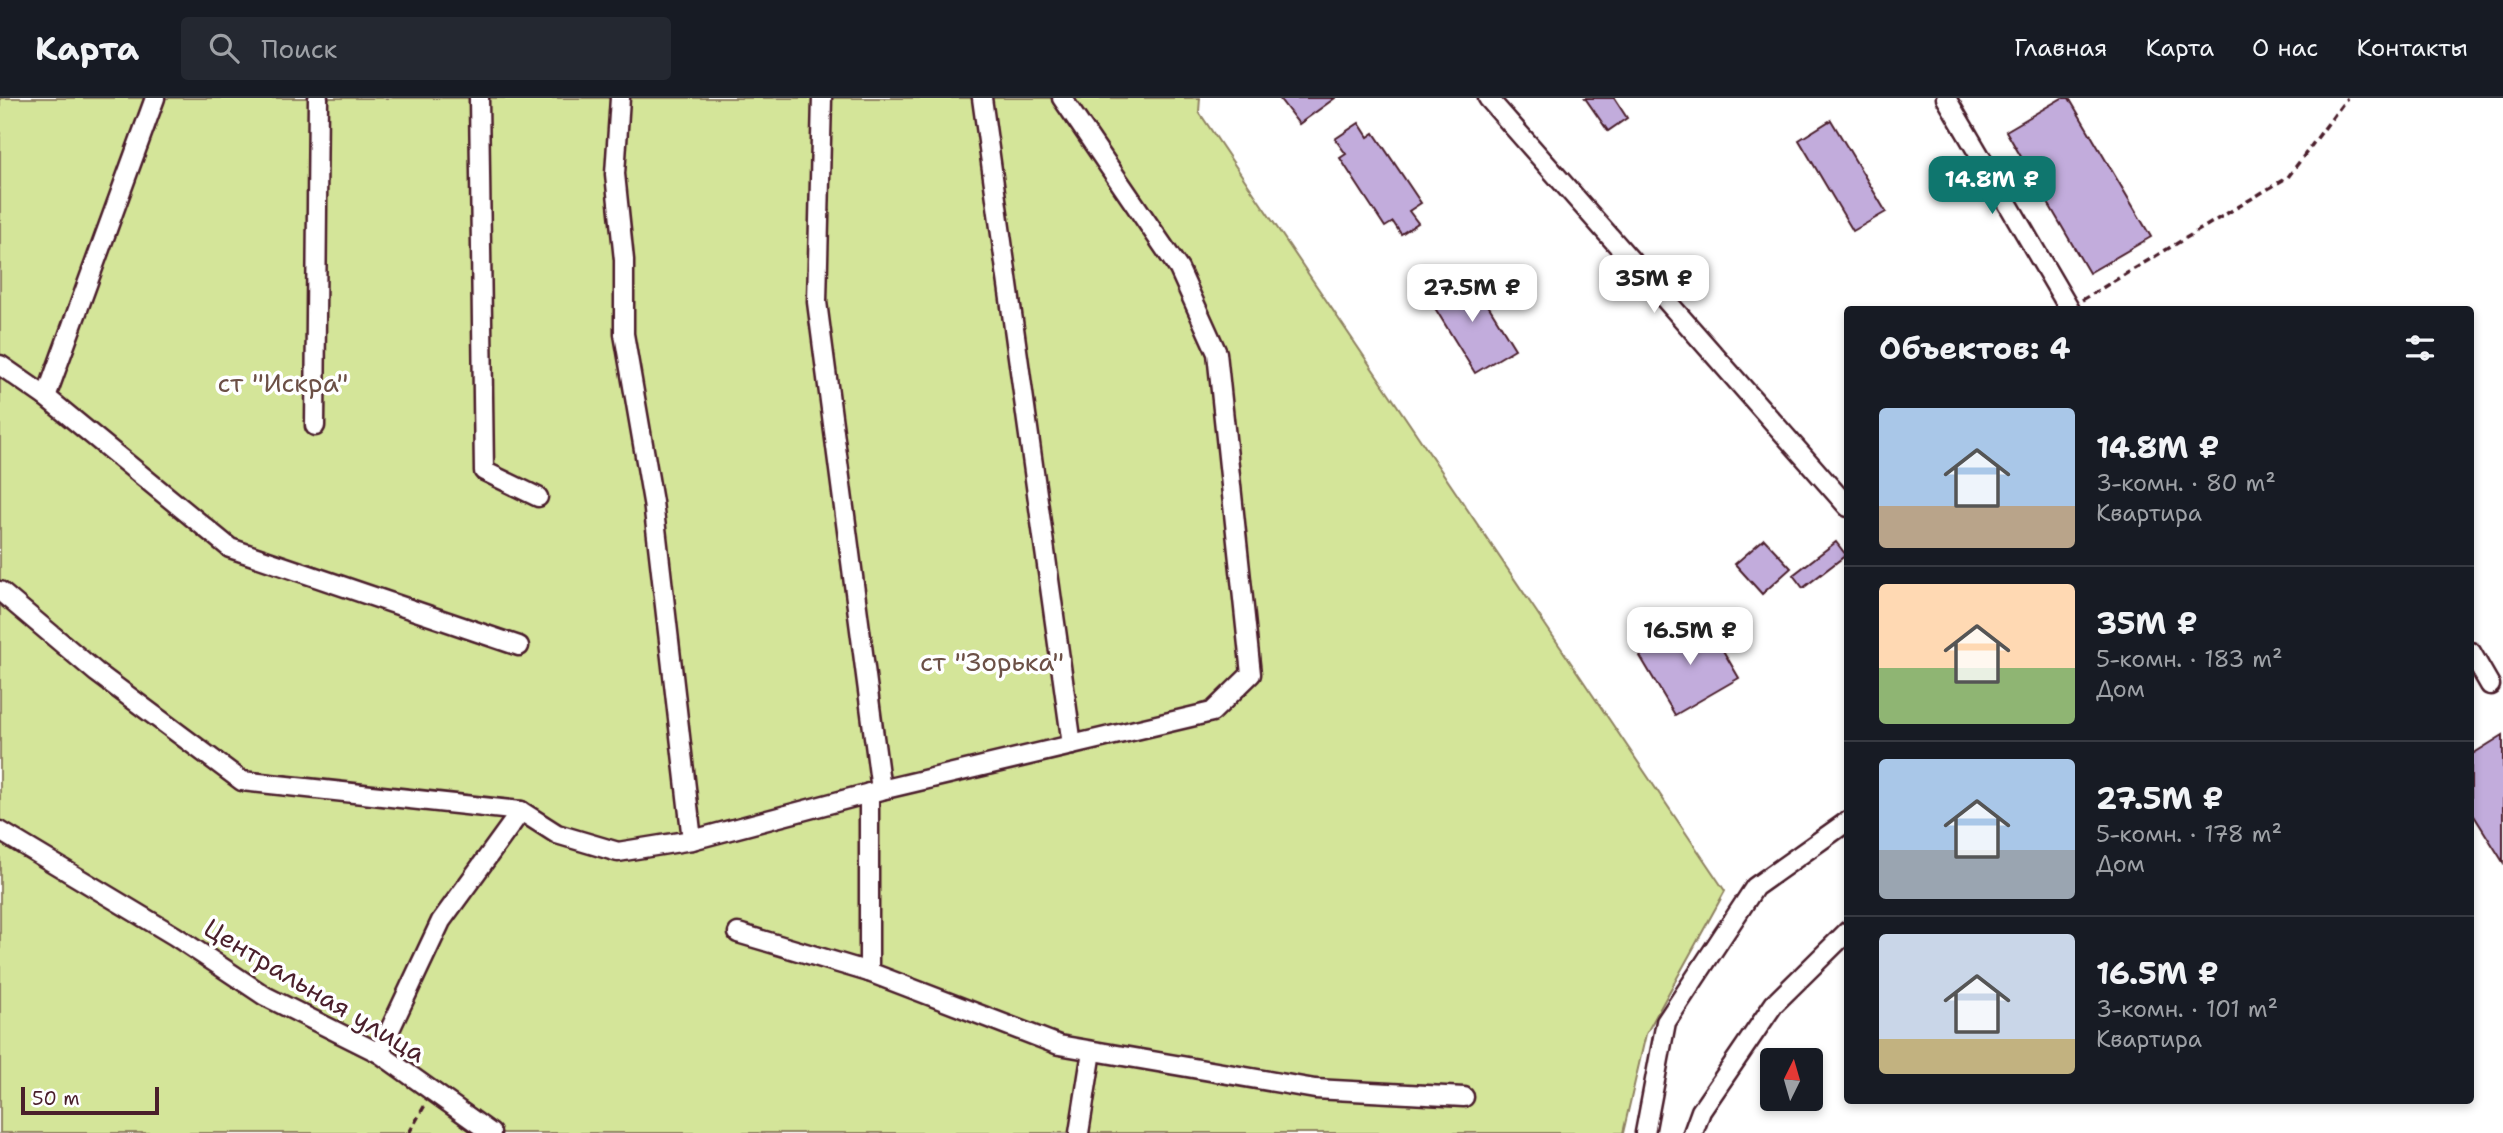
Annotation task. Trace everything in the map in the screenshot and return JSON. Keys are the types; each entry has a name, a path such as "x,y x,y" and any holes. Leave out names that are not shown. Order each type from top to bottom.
{"street":[{"path":"46,397 155,98"},
{"path":"315,426 318,98"},
{"path":"479,98 484,471 538,497"},
{"path":"620,98 615,174 624,260 624,334 653,502 692,841"},
{"path":"822,98 817,302 875,792 869,972"},
{"path":"982,98 1072,745"},
{"path":"0,591 96,672 242,781 521,811 557,834 618,852 692,841 875,792 1212,712 1251,674 1217,353 1179,269 1062,98"},
{"path":"1488,98 1844,502"},
{"path":"1946,98 2067,306"},
{"path":"0,365 46,397 230,548 519,646"},
{"path":"2474,657 2490,685"},
{"path":"379,1052 441,921 521,811"},
{"path":"1645,1133 1666,1022 1755,887 1844,824"},
{"name":"Центральная улица","path":"0,831 175,936 265,996 379,1052 491,1133"},
{"path":"738,933 869,972 1059,1045 1315,1089 1465,1097"},
{"path":"1693,1133 1701,1111 1774,1004 1844,935"},
{"path":"1079,1133 1092,1051"}],"path":[{"path":"2074,306 2288,177 2347,98"},
{"path":"408,1133 432,1092"}],"green space":[{"path":"0,98 1200,98 1199,112 1725,891 1646,1034 1623,1133 0,1133"}],"building":[{"path":"1279,98 1335,98 1299,124"},
{"path":"1585,98 1614,98 1627,118 1608,131"},
{"path":"2062,98 2069,98 2151,237 2089,273 2006,131"},
{"path":"1831,120 1886,212 1853,231 1799,140"},
{"path":"1359,123 1368,137 1374,133 1421,203 1409,211 1418,223 1401,234 1393,222 1385,227 1340,158 1346,154 1335,139"},
{"path":"1470,276 1515,349 1475,373 1430,300"},
{"path":"1764,539 1791,568 1762,594 1735,564"},
{"path":"1836,542 1844,552 1844,557 1803,588 1793,575"},
{"path":"1704,618 1739,678 1675,715 1640,656"},
{"path":"2503,735 2503,862 2474,816 2474,753"}],"park label":[{"name":"ст \"Искра\"","path":"283,382"},
{"name":"ст \"Зорька\"","path":"992,661"}]}
